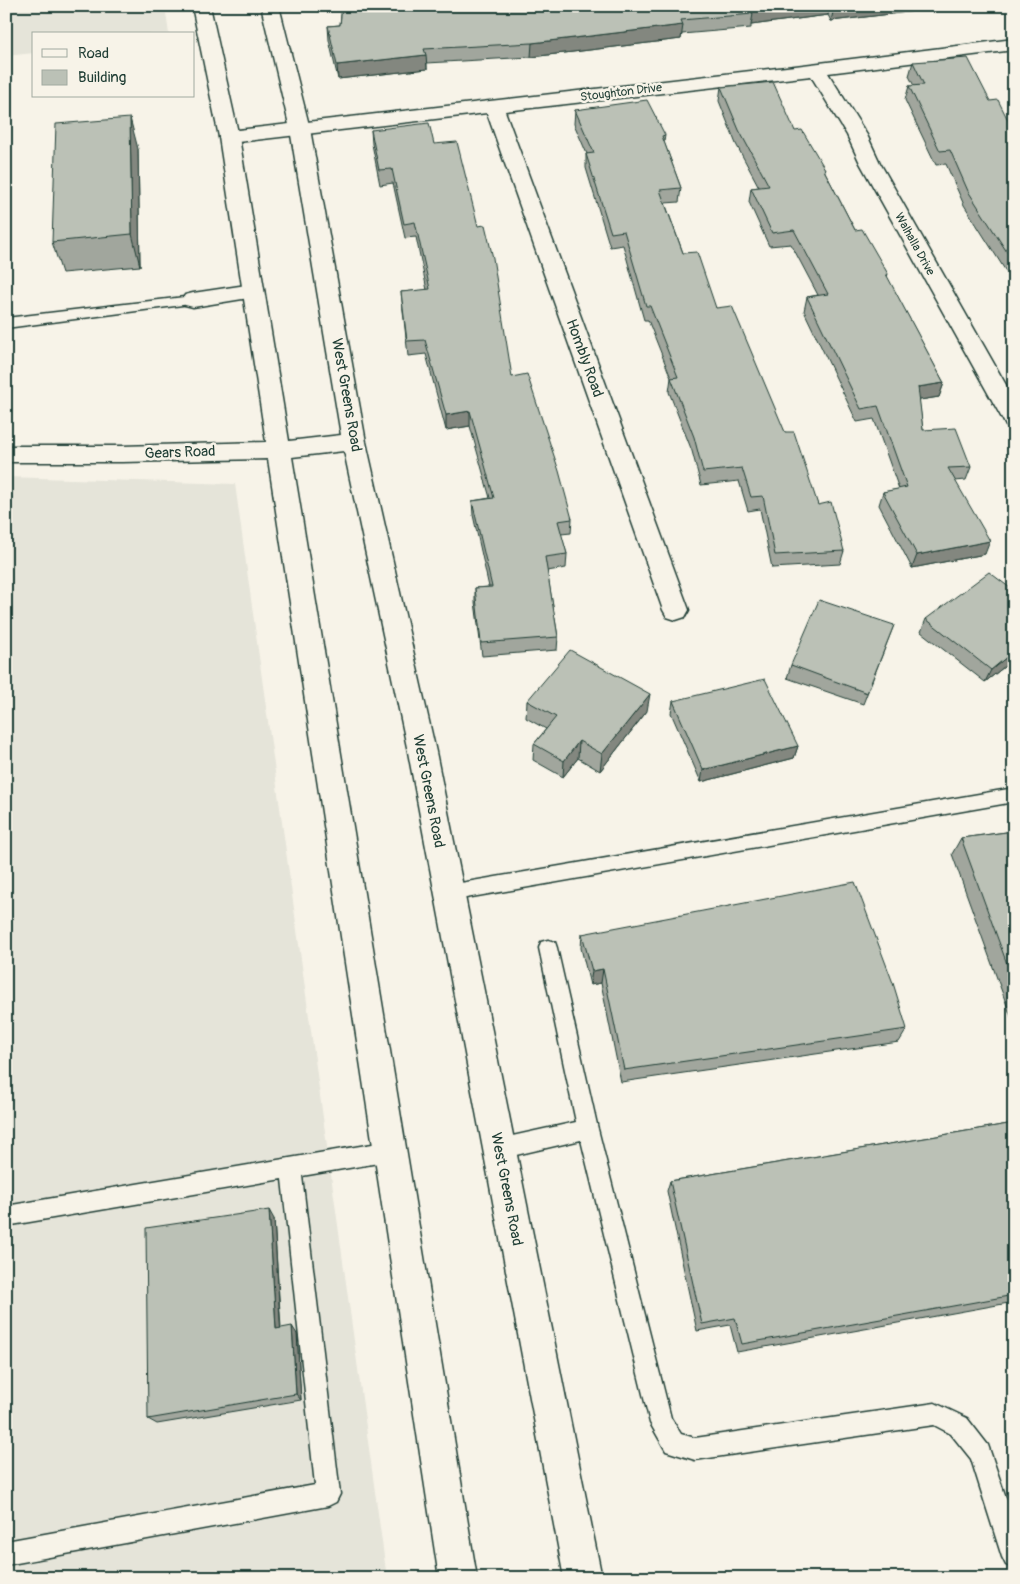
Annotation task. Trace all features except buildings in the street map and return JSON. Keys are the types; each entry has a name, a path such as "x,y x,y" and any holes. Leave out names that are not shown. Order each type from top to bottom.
{"main road":[{"path":"201,6 228,137 458,1578"},
{"name":"West Greens Road","path":"270,6 300,128 354,442 420,742 583,1578"},
{"name":"Stoughton Drive","path":"228,137 816,69 1014,44"},
{"name":"Walhalla Drive","path":"816,69 857,135 870,163 1014,420"},
{"name":"Hombly Road","path":"494,106 676,610"},
{"path":"193,300 253,291"},
{"name":"Gears Road","path":"6,454 122,454 278,450 354,442"}],"lane":[{"path":"6,323 193,300"},
{"path":"449,893 1014,795"},
{"path":"548,948 588,1129 661,1423 674,1443 694,1449 935,1414 959,1426 980,1453 1014,1557"},
{"path":"499,1149 588,1129"},
{"path":"6,1216 390,1151"},
{"path":"6,1553 328,1494 291,1168"}],"shaded area":[{"path":"6,6 165,6 169,32 32,32 32,53 6,56"},
{"path":"6,477 235,484 387,1578 6,1578"}]}
